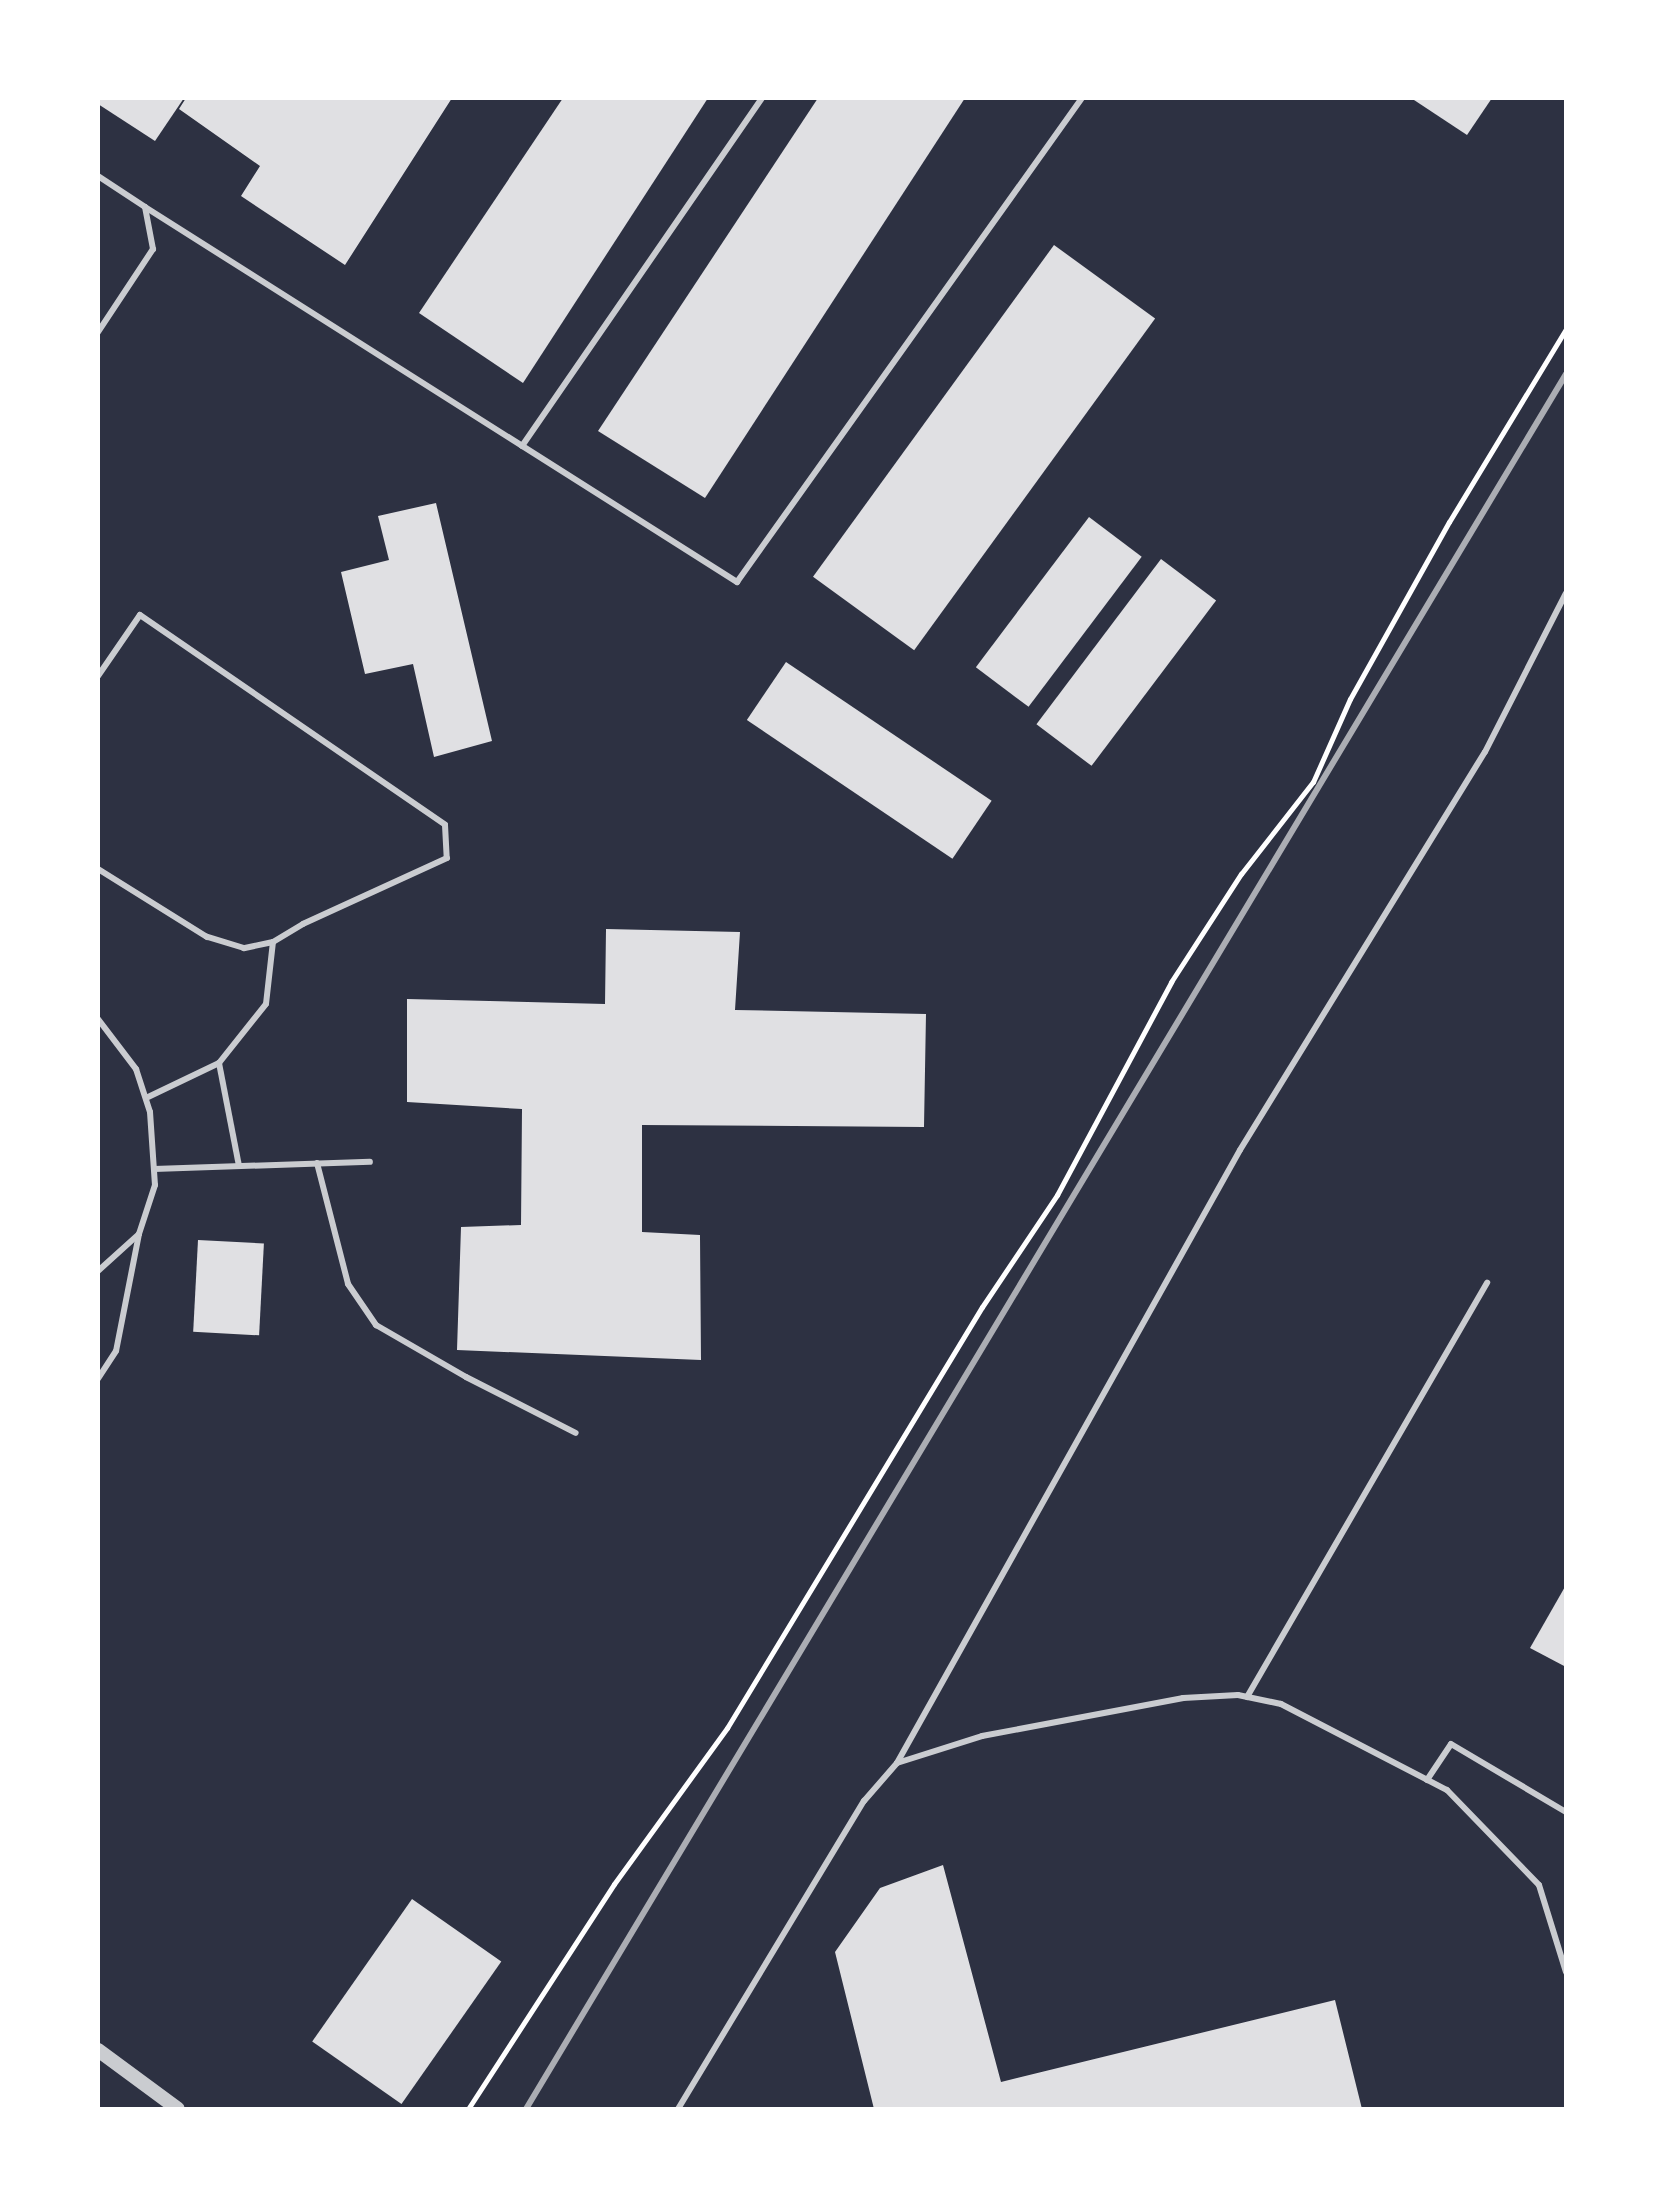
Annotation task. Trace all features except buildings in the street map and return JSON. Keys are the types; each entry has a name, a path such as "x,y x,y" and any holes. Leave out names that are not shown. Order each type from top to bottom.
{"street":[{"path":"98,2050 178,2109"}],"lane":[{"path":"522,446 762,98"},
{"path":"98,176 737,582 1082,98"},
{"path":"98,332 153,249 145,207"},
{"path":"678,2109 864,1801 897,1763 1240,1150 1485,752 1566,593"},
{"path":"98,676 140,615 445,825 447,858 303,924 273,942 244,948 207,937 98,869"},
{"path":"146,1098 219,1063 266,1004 273,942"},
{"path":"98,1019 136,1069 146,1098 150,1112 155,1185 139,1234 116,1351 98,1379"},
{"path":"219,1063 239,1166"},
{"path":"154,1169 370,1162"},
{"path":"317,1163 348,1284 376,1325 466,1377 576,1433"},
{"path":"98,1271 139,1234"},
{"path":"1247,1697 1487,1283"},
{"path":"897,1763 982,1736 1183,1698 1247,1697 1281,1704 1447,1790 1539,1885 1566,1972"},
{"path":"1427,1780 1451,1744 1566,1812"}],"path":[{"path":"468,2109 614,1884 727,1728 982,1307 1057,1195 1171,982 1241,874 1313,782 1350,699 1449,522 1566,329"}],"railway":[{"path":"526,2109 1566,374"}]}
